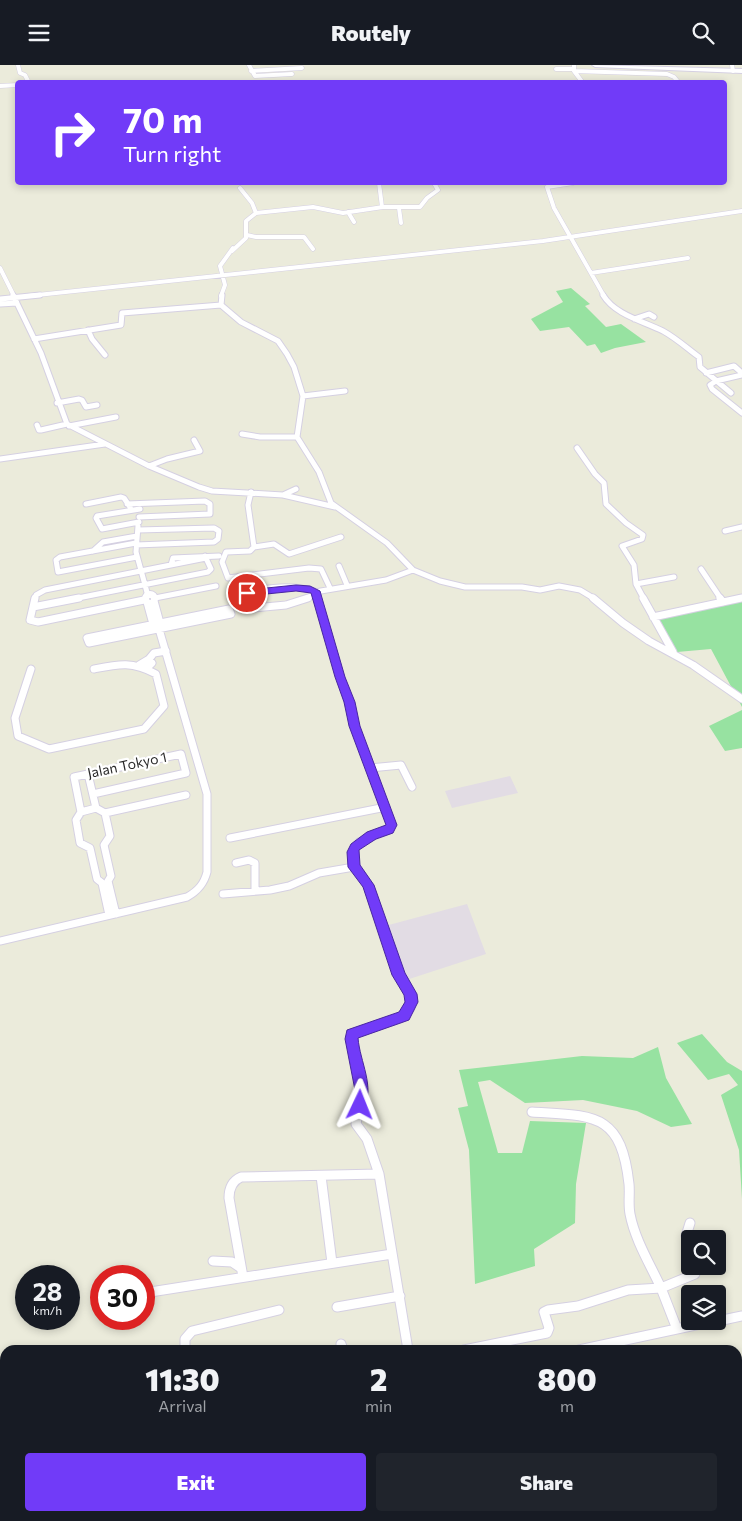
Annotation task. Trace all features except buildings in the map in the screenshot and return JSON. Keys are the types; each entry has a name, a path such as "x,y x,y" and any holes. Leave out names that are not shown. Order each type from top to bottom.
{"main road":[{"path":"595,65 733,68 742,71"}],"street":[{"path":"18,65 20,73 26,75 28,80"},
{"path":"257,65 249,65 255,76 292,74"},
{"path":"251,71 302,68"},
{"path":"574,68 581,80"},
{"path":"556,69 574,68 667,74 676,80"},
{"path":"0,86 15,85"},
{"path":"379,185 382,207"},
{"path":"221,305 220,299 225,285 219,270 220,264 233,249 245,240 247,235 246,221 256,213 313,207 333,214 382,207 423,206 425,199 438,190 435,185"},
{"path":"560,185 547,187 554,209 608,303 634,319 665,332 693,352 701,361 699,366 731,393"},
{"path":"240,188 252,203 256,213"},
{"path":"399,208 401,223"},
{"path":"0,304 16,300 571,237 742,211"},
{"path":"348,212 354,222"},
{"path":"247,235 256,237 304,237 313,249"},
{"path":"591,273 688,258"},
{"path":"0,268 34,339 68,425 149,466 212,491 283,495 336,507"},
{"path":"0,299 16,300"},
{"path":"34,339 121,325 122,313 221,305 229,310 240,323 278,341 294,367 303,396 297,437 319,472 328,497 336,507 387,543 413,570 440,581 466,587 547,589 564,586 590,595 623,623 693,665 742,699"},
{"path":"634,319 649,314 654,317"},
{"path":"88,330 91,340 102,349 105,355"},
{"path":"706,373 734,366 742,374 711,383 710,387 742,413"},
{"path":"303,396 345,391"},
{"path":"58,403 80,399 86,407 97,405"},
{"path":"37,425 39,430 116,417"},
{"path":"242,434 260,437 297,437"},
{"path":"149,466 167,459 200,451 194,440"},
{"path":"0,459 106,443"},
{"path":"577,448 592,472 604,483 606,504 626,523 644,535 642,539 622,545 634,565 636,584 652,617 675,655"},
{"path":"283,495 296,489"},
{"path":"251,492 248,505 254,547"},
{"path":"86,504 121,497 124,498 129,506"},
{"path":"205,501 210,504 210,514 139,519 102,529 96,518 97,516 129,506 205,501"},
{"path":"0,941 187,897 196,892 204,883 207,872 207,794 137,557 141,506"},
{"path":"137,538 214,542 218,539 219,531 214,528 137,538 92,551 57,558 58,572 137,557"},
{"path":"725,531 741,528"},
{"path":"330,589 321,569 312,568 228,578 222,562 224,552 250,551 254,547 274,545 289,555 341,537"},
{"path":"216,586 38,622 30,620 36,595 45,589 219,556"},
{"path":"33,607 208,572 211,569 206,557"},
{"path":"339,566 347,585"},
{"path":"701,569 723,602"},
{"path":"407,1345 379,1174 367,1139 356,1124 362,1090 352,1039 352,1034 404,1016 410,1007 412,998 399,975 368,885 354,867 353,852 355,847 363,840 391,828 390,817 355,726 315,592 307,588 296,588 261,590 246,594 253,608 293,603 306,600 315,592 347,585 386,580 413,570"},
{"path":"636,584 674,577"},
{"path":"652,617 742,598"},
{"path":"88,640 195,619"},
{"path":"139,665 149,659 154,653 166,651"},
{"path":"147,669 152,663 149,659"},
{"path":"31,669 15,718 18,736 49,749 144,729 164,706 156,674 147,669 128,662 94,669"},
{"name":"Jalan Tokyo 1","path":"81,812 74,777 181,753 186,773 93,794"},
{"path":"370,768 402,765 412,787"},
{"path":"88,774 96,808"},
{"path":"106,813 110,836 104,845 90,848 80,843 76,820 81,812 96,808 106,813 186,795"},
{"path":"230,838 386,807"},
{"path":"104,845 111,876 105,882"},
{"path":"90,848 97,879 105,882"},
{"path":"236,863 249,860 255,863 255,891"},
{"path":"223,894 289,886 319,873 354,867"},
{"path":"105,882 112,914"},
{"path":"532,1112 589,1116 602,1119 616,1132 629,1183 630,1213 677,1329"},
{"path":"242,1273 229,1198 232,1183 241,1177 321,1177 379,1174"},
{"path":"321,1177 332,1263"},
{"path":"688,1230 690,1223"},
{"path":"155,1291 242,1273 392,1254"},
{"path":"213,1261 232,1262 242,1273"},
{"path":"505,1345 547,1333 549,1328 545,1311 566,1306 578,1306 631,1288 661,1288 693,1275"},
{"path":"337,1307 400,1295"},
{"path":"184,1345 186,1335 192,1331 279,1310"},
{"path":"726,1319 742,1316"},
{"path":"602,1345 681,1328"}],"shaded area":[{"path":"510,776 518,793 452,808 445,791"},
{"path":"467,904 486,954 397,983 390,965 385,926"}],"green space":[{"path":"571,288 590,304 585,306 606,327 621,324 646,342 615,348 601,353 595,344 587,346 569,327 540,331 531,319 563,302 556,291"},
{"path":"742,599 742,707 711,649 677,652 655,617"},
{"path":"742,710 742,748 725,751 709,726"},
{"path":"702,1034 727,1062 742,1071 742,1199 739,1150 721,1095 738,1085 729,1074 708,1080 677,1043"},
{"path":"658,1047 666,1078 692,1124 671,1127 637,1111 583,1100 525,1103 490,1080 478,1082 498,1153 522,1153 530,1121 586,1123 576,1184 575,1223 534,1249 535,1266 475,1284 469,1150 458,1108 468,1106 459,1070 582,1056 633,1058"}],"route":[{"path":"247,593 261,590 296,588 307,588 315,591 355,726 390,817 391,828 389,830 372,835 355,847 353,852 354,867 368,885 399,975 412,998 412,1002 404,1016 352,1034 362,1090 360,1105"}]}
